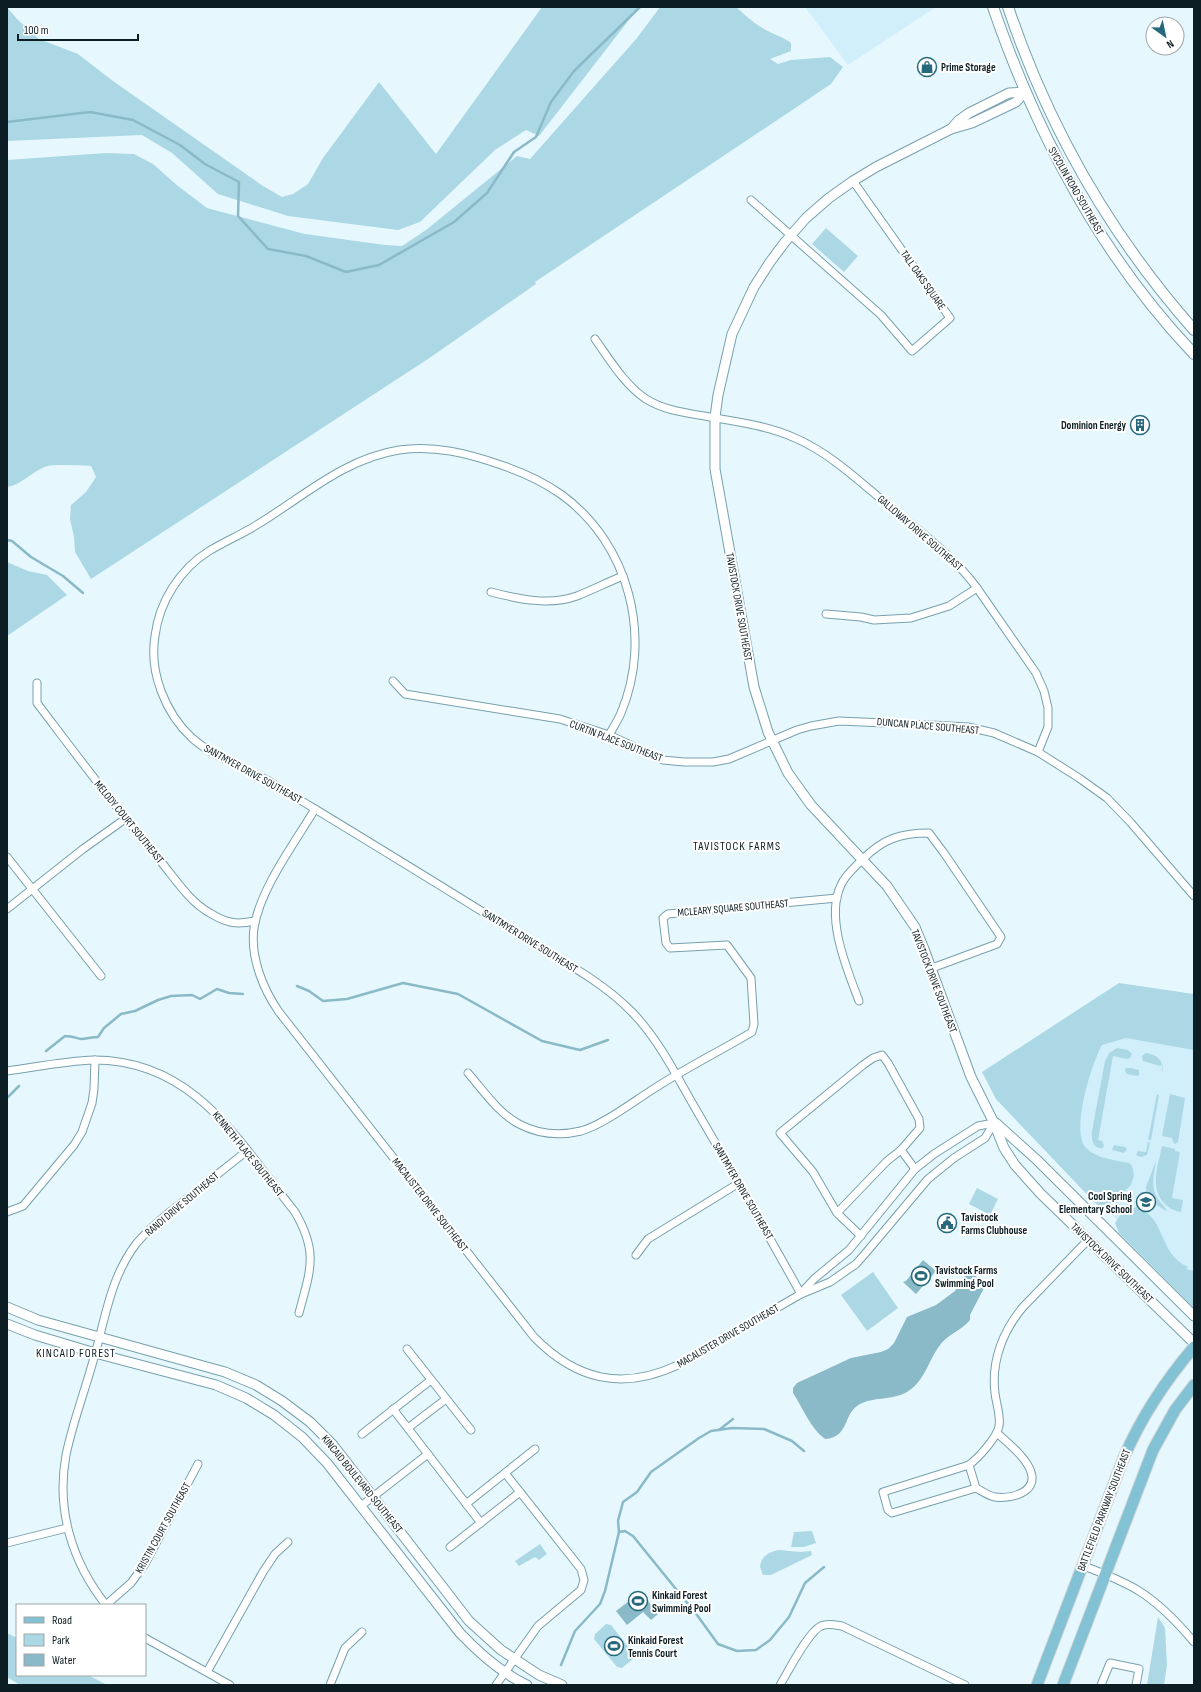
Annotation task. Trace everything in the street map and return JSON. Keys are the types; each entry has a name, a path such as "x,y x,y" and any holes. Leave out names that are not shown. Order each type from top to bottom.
{"main road":[{"name":"SYCOLIN ROAD SOUTHEAST","path":"993,7 1025,92 1048,143 1068,180 1116,257 1150,304 1194,354"},
{"name":"SYCOLIN ROAD SOUTHEAST","path":"1008,7 1038,86 1084,177 1139,261 1194,330"},
{"name":"BATTLEFIELD PARKWAY SOUTHEAST","path":"1037,1685 1124,1457 1137,1428 1166,1382 1194,1347"},
{"path":"1063,1685 1153,1450 1175,1410 1194,1385"}],"street":[{"name":"TAVISTOCK DRIVE SOUTHEAST","path":"1025,92 1009,93 969,113 958,121 951,129 876,167 853,181 818,208 791,235 770,262 754,287 732,334 721,376 715,418 715,469 720,504 760,712 771,740 788,773 811,805 887,886 902,906 914,927 932,968 971,1077 994,1123 1004,1148 1015,1165 1040,1193 1194,1343"},
{"name":"TALL OAKS SQUARE","path":"791,235 881,315 912,351 950,318 853,181"},
{"path":"751,200 791,235"},
{"name":"GALLOWAY DRIVE SOUTHEAST","path":"595,339 629,384 646,398 671,409 693,415 753,424 795,438 812,446 842,467 948,555 977,588 1036,673 1044,691 1048,708 1048,727 1038,752"},
{"name":"SANTMYER DRIVE SOUTHEAST","path":"609,735 621,712 632,675 636,631 631,598 614,555 598,531 579,510 560,493 538,480 499,464 464,454 419,448 388,452 352,464 252,528 200,558 185,572 174,586 165,601 157,622 154,643 155,665 158,680 167,704 179,724 191,737 218,756 268,780 476,907 604,989 623,1004 644,1026 676,1075 801,1294"},
{"path":"491,592 526,600 560,600 576,596 623,576"},
{"path":"826,614 861,616 874,620 911,618 949,606 977,588"},
{"name":"CURTIN PLACE SOUTHEAST","path":"393,681 405,694 560,719 609,735 663,760 713,762 730,759 771,740"},
{"name":"MELODY COURT SOUTHEAST","path":"37,683 37,703 125,819 199,905 209,913 230,923 256,921"},
{"name":"DUNCAN PLACE SOUTHEAST","path":"771,740 798,730 839,721 968,728 994,733 1014,740 1038,752 1107,798 1131,823 1194,896"},
{"name":"MACALISTER DRIVE SOUTHEAST","path":"315,810 266,892 257,912 254,937 256,958 266,989 276,1008 534,1337 559,1360 584,1372 597,1376 623,1379 648,1376 678,1365 801,1294 830,1282 856,1264 928,1179 954,1158 985,1138 994,1123"},
{"path":"7,909 82,849 125,819"},
{"path":"859,1000 846,963 835,922 837,898 840,885 848,874 872,850 887,840 916,833 929,833 1001,937 997,944 932,968"},
{"path":"7,857 101,976"},
{"name":"MCLEARY SQUARE SOUTHEAST","path":"676,1075 752,1032 754,1024 751,978 727,944 670,948 666,943 663,918 668,914 837,898"},
{"path":"837,1213 886,1161 901,1150 918,1132 921,1123 888,1063 882,1055 873,1058 863,1065 780,1133 813,1172 837,1213 861,1236"},
{"path":"7,1212 22,1206 74,1145 82,1132 92,1103 95,1060"},
{"name":"KENNETH PLACE SOUTHEAST","path":"7,1072 79,1061 95,1060 128,1064 145,1068 180,1084 211,1108 295,1212 305,1233 309,1244 311,1264 309,1280 299,1313"},
{"path":"468,1073 508,1117 530,1129 556,1134 575,1132 594,1126 676,1075"},
{"name":"TAVISTOCK DRIVE SOUTHEAST","path":"994,1123 1037,1160 1194,1316"},
{"name":"MACALISTER DRIVE SOUTHEAST","path":"801,1294 814,1279 838,1260 861,1236 915,1169 934,1154 978,1126 994,1123"},
{"path":"901,1150 915,1169"},
{"name":"RANDI DRIVE SOUTHEAST","path":"105,1604 93,1589 81,1566 67,1528 63,1492 66,1456 111,1290 118,1274 136,1244 161,1219 247,1151"},
{"path":"636,1255 648,1239 739,1183"},
{"path":"976,1488 892,1513 888,1510 882,1492 969,1465 978,1457 997,1433 999,1428 994,1371 1002,1342 1015,1316 1088,1240"},
{"name":"KINCAID BOULEVARD SOUTHEAST","path":"7,1307 38,1320 225,1372 256,1385 282,1401 310,1422 333,1445 469,1621 490,1641 514,1659 540,1675 562,1685"},
{"name":"KINCAID BOULEVARD SOUTHEAST","path":"7,1324 35,1335 95,1353 216,1385 261,1406 302,1437 327,1463 460,1633 474,1648 505,1672 527,1685"},
{"path":"407,1349 471,1430"},
{"path":"362,1434 431,1380"},
{"path":"408,1428 446,1399"},
{"path":"393,1409 481,1523"},
{"path":"969,1465 976,1488 990,1496 1012,1496 1022,1493 1031,1483 1031,1472 1028,1466 1014,1448 997,1433"},
{"path":"466,1504 536,1449"},
{"path":"361,1506 428,1454"},
{"name":"KRISTIN COURT SOUTHEAST","path":"107,1604 131,1583 145,1564 198,1464"},
{"path":"496,1685 538,1626 581,1590 584,1580 581,1569 505,1473"},
{"path":"450,1547 520,1492"},
{"path":"7,1543 67,1528"},
{"path":"207,1672 262,1572 275,1554 288,1542"},
{"path":"1082,1565 1105,1574 1145,1594 1172,1617 1193,1638"},
{"path":"780,1685 812,1633 821,1626 830,1624 842,1626 965,1685"},
{"path":"330,1685 345,1648 362,1632"},
{"path":"146,1639 230,1685"},
{"path":"1101,1685 1110,1663 1139,1669 1136,1685"}],"shaded area":[{"path":"805,7 936,7 848,65"},
{"name":"Cool Spring Elementary School","path":"1194,994 1194,1293 1175,1277 1021,1126 996,1099 982,1072"}],"green space":[{"path":"7,7 17,19 39,39 78,54 113,81 263,186 282,197 293,194 308,184 323,158 379,82 436,154 542,7 639,7 539,136 526,130 495,150 420,222 398,230 288,216 218,194 172,153 142,135 7,141"},
{"path":"660,7 736,7 757,25 791,43 791,51 770,59 778,64 791,60 830,57 843,67 831,84 535,282 536,284 428,359 91,579 75,552 74,537 70,519 71,505 86,492 96,477 91,466 48,466 18,483 7,487 7,160 106,153 134,154 153,164 178,186 207,208 305,234 402,246 426,230 517,156 530,159 637,38"},
{"path":"826,228 858,256 844,272 812,244"},
{"path":"7,562 28,571 47,575 67,595 7,636"},
{"path":"1119,983 1194,994 1194,1050 1126,1038 1102,1045 1093,1066 1084,1097 1080,1128 1082,1140 1086,1148 1095,1155 1129,1163 1132,1166 1134,1175 1131,1185 1110,1205 1101,1207 1095,1203 996,1099 982,1072"},
{"path":"1117,1048 1128,1050 1132,1054 1130,1058 1127,1059 1113,1056 1098,1140 1102,1141 1104,1145 1103,1148 1100,1148 1095,1146 1093,1143 1092,1131 1105,1061 1109,1053"},
{"path":"1146,1053 1154,1055 1160,1059 1162,1065 1160,1066 1143,1061 1142,1056"},
{"path":"1126,1068 1139,1070 1139,1075 1127,1074 1125,1071"},
{"path":"1157,1094 1159,1095 1151,1140 1148,1140"},
{"path":"1170,1094 1185,1098 1178,1142 1175,1144 1172,1138 1162,1136"},
{"path":"1148,1142 1150,1143 1147,1155 1141,1157 1136,1155 1138,1151 1146,1152"},
{"path":"1114,1145 1125,1147 1127,1149 1124,1153 1112,1150"},
{"path":"1162,1146 1175,1149 1175,1151 1180,1152 1172,1198 1183,1200 1181,1212 1173,1210 1167,1206 1160,1198 1157,1191 1156,1176"},
{"path":"1156,1161 1153,1180 1154,1190 1158,1199 1167,1211 1153,1202 1146,1191 1146,1187"},
{"path":"977,1188 998,1199 990,1215 969,1204"},
{"path":"1136,1207 1146,1212 1153,1219 1171,1253 1178,1261 1188,1267 1186,1269 1194,1271 1194,1308 1119,1233 1115,1223 1121,1214"},
{"path":"873,1272 898,1308 867,1331 841,1295"},
{"path":"812,1531 816,1543 804,1547 791,1547 794,1532"},
{"path":"540,1544 547,1554 539,1560 535,1557 519,1566 515,1561"},
{"path":"779,1550 800,1552 811,1551 812,1555 771,1575 763,1575 760,1567 762,1560 769,1553"},
{"path":"1158,1617 1165,1628 1167,1665 1164,1685 1147,1685"},
{"name":"Kinkaid Forest Tennis Court","path":"606,1624 611,1625 634,1654 633,1659 622,1668 617,1667 594,1639 595,1634"},
{"path":"7,1633 16,1638 16,1676 90,1676 107,1685 20,1685 7,1677"}],"water":[{"name":"Tavistock Farms Swimming Pool","path":"923,1260 936,1271 916,1294 903,1282 906,1281"},
{"path":"971,1273 974,1274 981,1282 990,1282 990,1284 984,1288 970,1315 970,1320 963,1327 943,1341 918,1382 907,1392 901,1395 869,1401 857,1406 849,1415 842,1430 833,1437 825,1439 811,1424 793,1393 793,1388 797,1383 851,1358 881,1352 888,1349 894,1343 907,1317 936,1305 955,1291 964,1277"},
{"name":"Kinkaid Forest Swimming Pool","path":"641,1592 658,1614 651,1620 643,1612 627,1625 616,1611"}],"waterway":[{"path":"7,122 90,112 133,120 180,145 205,164 239,182 238,216 268,249 306,256 346,272 379,265 454,222 487,193 514,152 536,137 551,102 574,71 640,7"},
{"path":"7,540 12,541 31,557 63,576 83,593"},
{"path":"297,986 309,991 323,1001 347,999 403,983 458,994 542,1041 580,1050 608,1040"},
{"path":"46,1051 65,1036 81,1039 98,1037 104,1028 121,1014 135,1011 158,1000 171,996 192,995 200,999 217,989 229,993 243,994"},
{"path":"7,1098 19,1086"},
{"path":"719,1430 733,1419"},
{"path":"561,1665 575,1631 600,1604 605,1591 619,1532 618,1521 623,1502 637,1492 651,1472 711,1431 732,1428 764,1429 792,1441 804,1451"},
{"path":"619,1532 625,1531 633,1536 697,1615 718,1644 737,1651 756,1650 770,1640 789,1617 805,1583 824,1567"}],"place":[{"name":"Prime Storage","path":"927,67"},
{"name":"Dominion Energy","path":"1140,425"},
{"name":"Cool Spring Elementary School","path":"1146,1202"},
{"name":"Tavistock Farms Clubhouse","path":"947,1223"},
{"name":"Tavistock Farms Swimming Pool","path":"921,1276"},
{"name":"Kinkaid Forest Swimming Pool","path":"638,1601"},
{"name":"Kinkaid Forest Tennis Court","path":"614,1646"}],"district":[{"name":"TAVISTOCK FARMS","path":"737,846"},
{"name":"KINCAID FOREST","path":"76,1353"}]}
